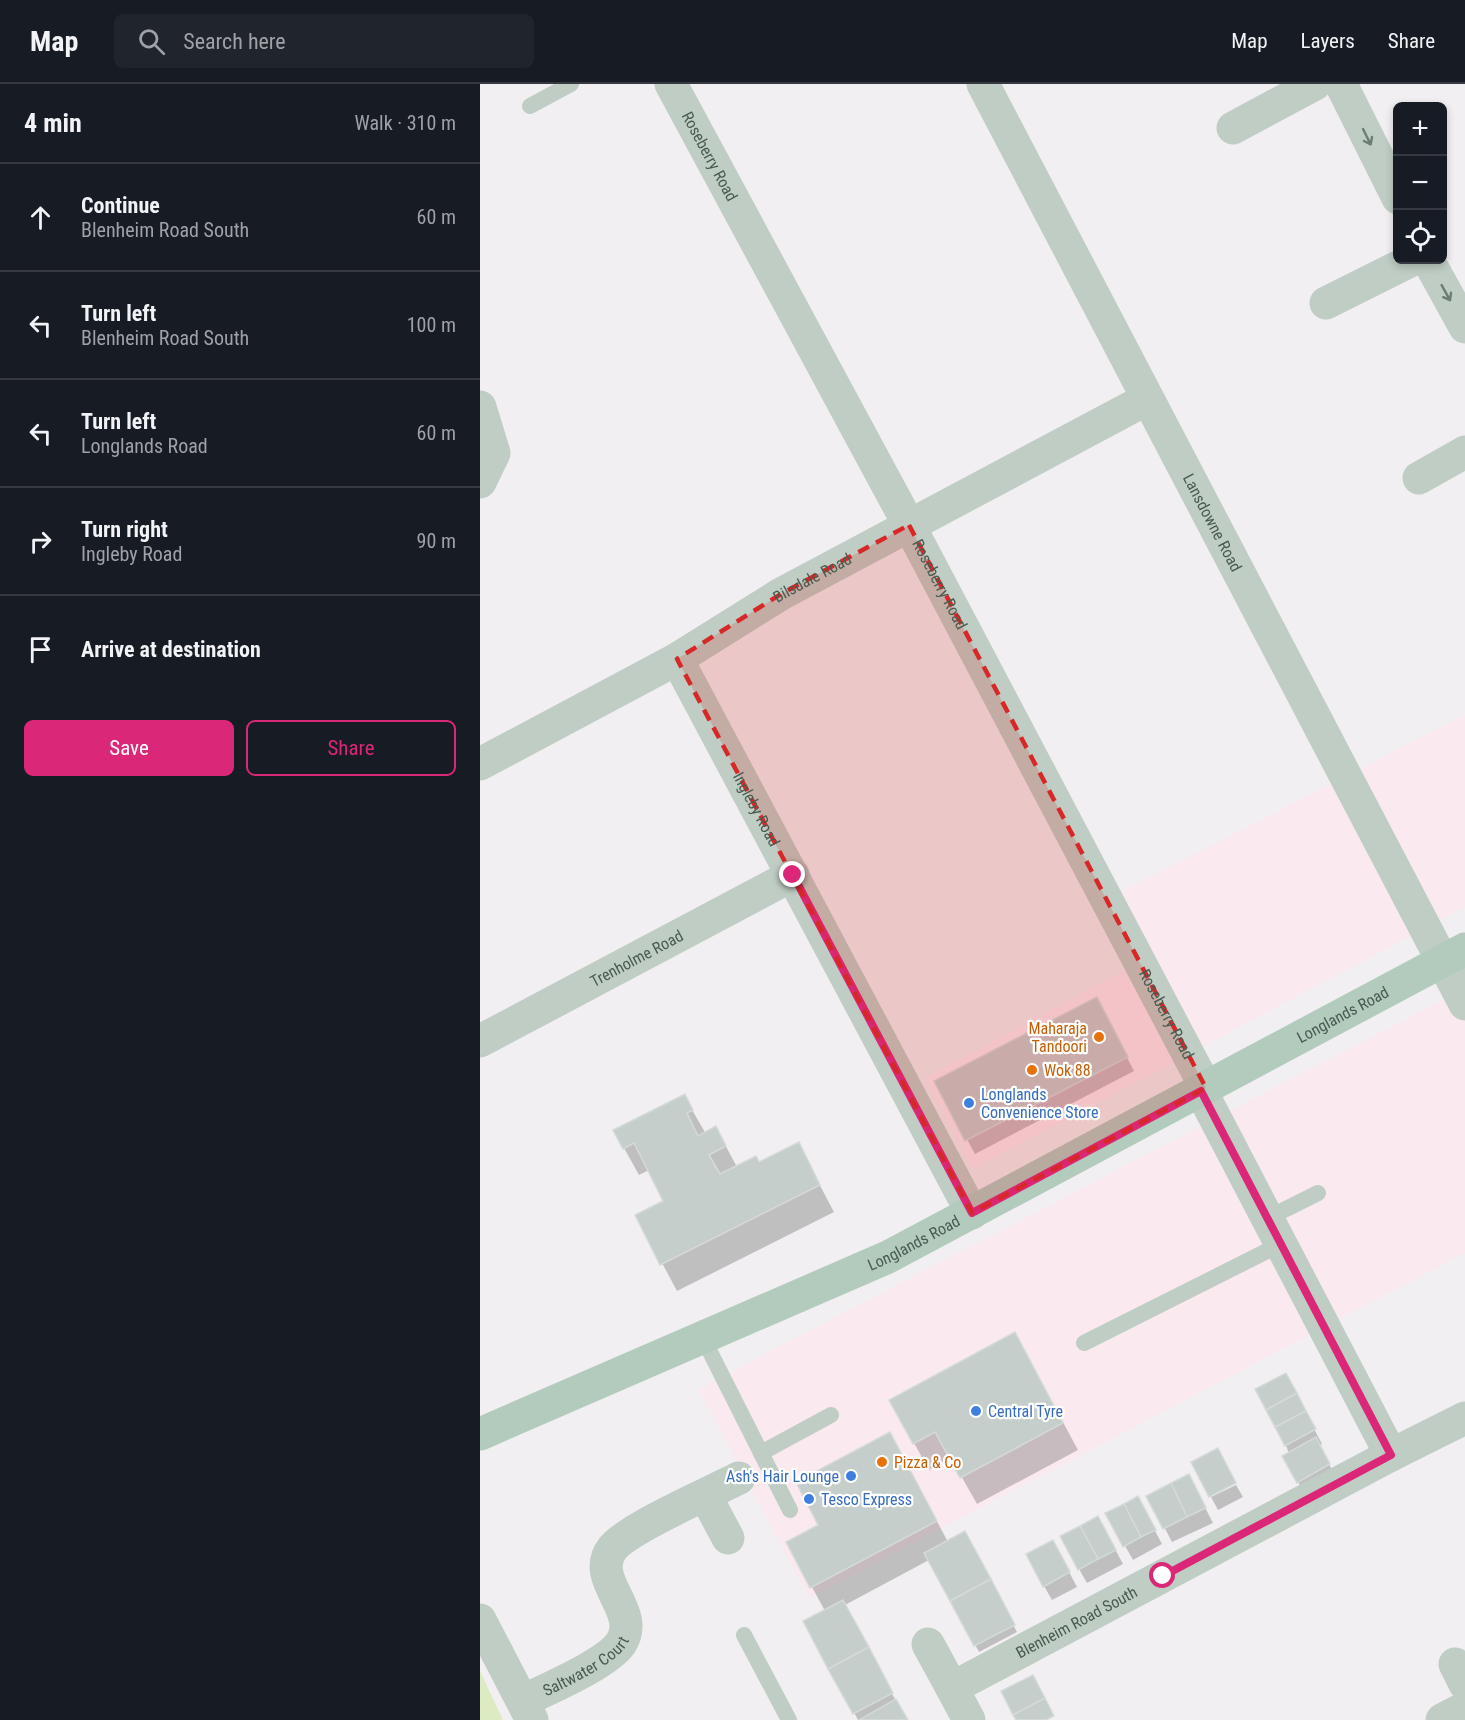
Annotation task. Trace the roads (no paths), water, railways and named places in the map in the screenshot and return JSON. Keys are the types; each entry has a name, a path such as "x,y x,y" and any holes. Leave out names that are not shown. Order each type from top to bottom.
{"main road":[{"name":"Longlands Road","path":"480,1434 888,1257 1459,954"}],"street":[{"name":"Roseberry Road","path":"671,84 909,525 1139,961 1204,1090"},
{"name":"Lansdowne Road","path":"983,84 1147,399 1459,954 1465,1004"},
{"path":"1233,128 1316,84"},
{"path":"1341,84 1393,188"},
{"path":"1326,303 1404,264"},
{"path":"1430,264 1465,327"},
{"name":"Bilsdale Road","path":"480,764 677,659 781,594 1147,399"},
{"path":"480,407 494,453 480,482"},
{"path":"1419,478 1465,452"},
{"name":"Ingleby Road","path":"677,659 972,1213"},
{"name":"Trenholme Road","path":"480,1041 793,875"},
{"path":"1204,1090 1274,1231 1391,1455"},
{"name":"Blenheim Road South","path":"952,1688 1465,1418"},
{"name":"Saltwater Court","path":"527,1711 607,1658 622,1642 626,1625 622,1609 606,1575 605,1560 611,1549 622,1538 739,1478"},
{"path":"705,1495 728,1538"},
{"path":"480,1620 527,1711"},
{"path":"928,1644 969,1720"},
{"path":"1442,1720 1465,1708"}],"lane":[{"path":"530,106 571,84"},
{"path":"1084,1343 1274,1231 1318,1193"},
{"path":"703,1338 790,1510"},
{"path":"761,1453 831,1415"},
{"path":"744,1635 789,1720"}],"place":[{"name":"Maharaja Tandoori","path":"1099,1037"},
{"name":"Wok 88","path":"1032,1070"},
{"name":"Longlands Convenience Store","path":"969,1103"},
{"name":"Central Tyre","path":"976,1411"},
{"name":"Pizza & Co","path":"882,1462"},
{"name":"Ash's Hair Lounge","path":"851,1476"},
{"name":"Tesco Express","path":"809,1499"}]}
